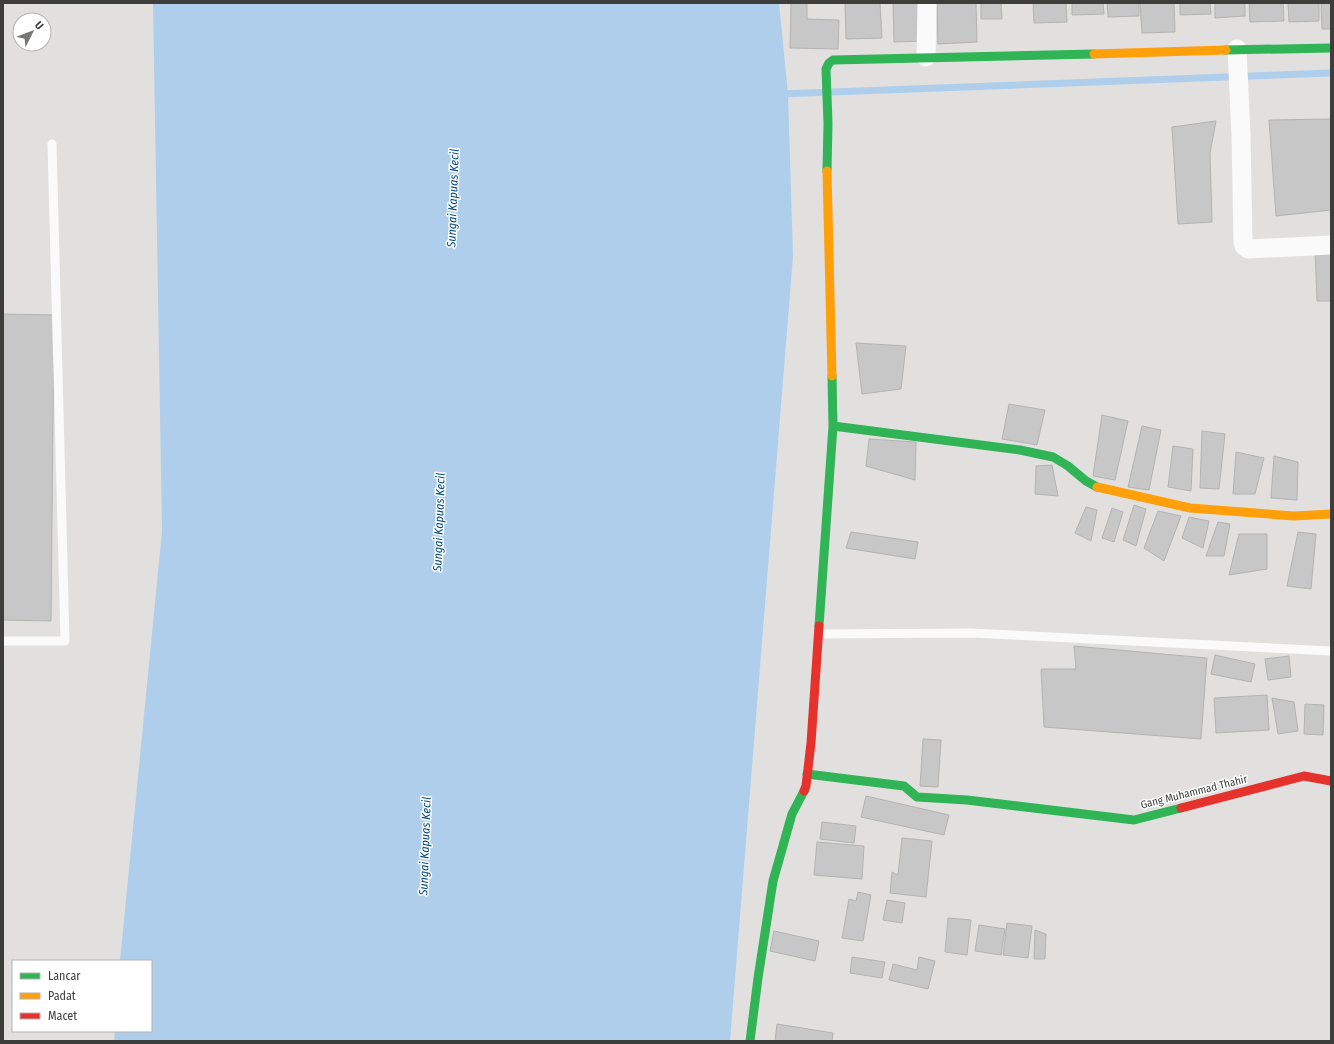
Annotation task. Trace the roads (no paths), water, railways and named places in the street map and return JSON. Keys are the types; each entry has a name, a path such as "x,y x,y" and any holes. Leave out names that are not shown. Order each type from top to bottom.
{"street":[{"path":"926,57 927,3"},
{"path":"750,1041 773,881 792,814 806,786 811,744 833,426 827,186 828,123 826,69 829,63 833,60 926,57 1184,52 1237,56 1331,48"},
{"path":"1237,56 1241,135 1242,242 1248,249 1331,245"},
{"path":"833,426 1012,449 1053,457 1068,466 1086,481 1099,488 1190,508 1294,516 1331,514"},
{"name":"Gang Muhammad Thahir","path":"807,774 904,786 918,797 967,800 1134,820 1304,776 1331,781"}],"lane":[{"path":"3,642 65,641 52,144"},
{"path":"818,634 971,633 1331,651"}],"water":[{"name":"Sungai Kapuas Kecil","path":"153,3 779,3 788,94 793,256 730,1041 114,1041 115,1032 152,1032 152,960 120,960 162,531"}],"waterway":[{"path":"780,94 1331,73"}]}
